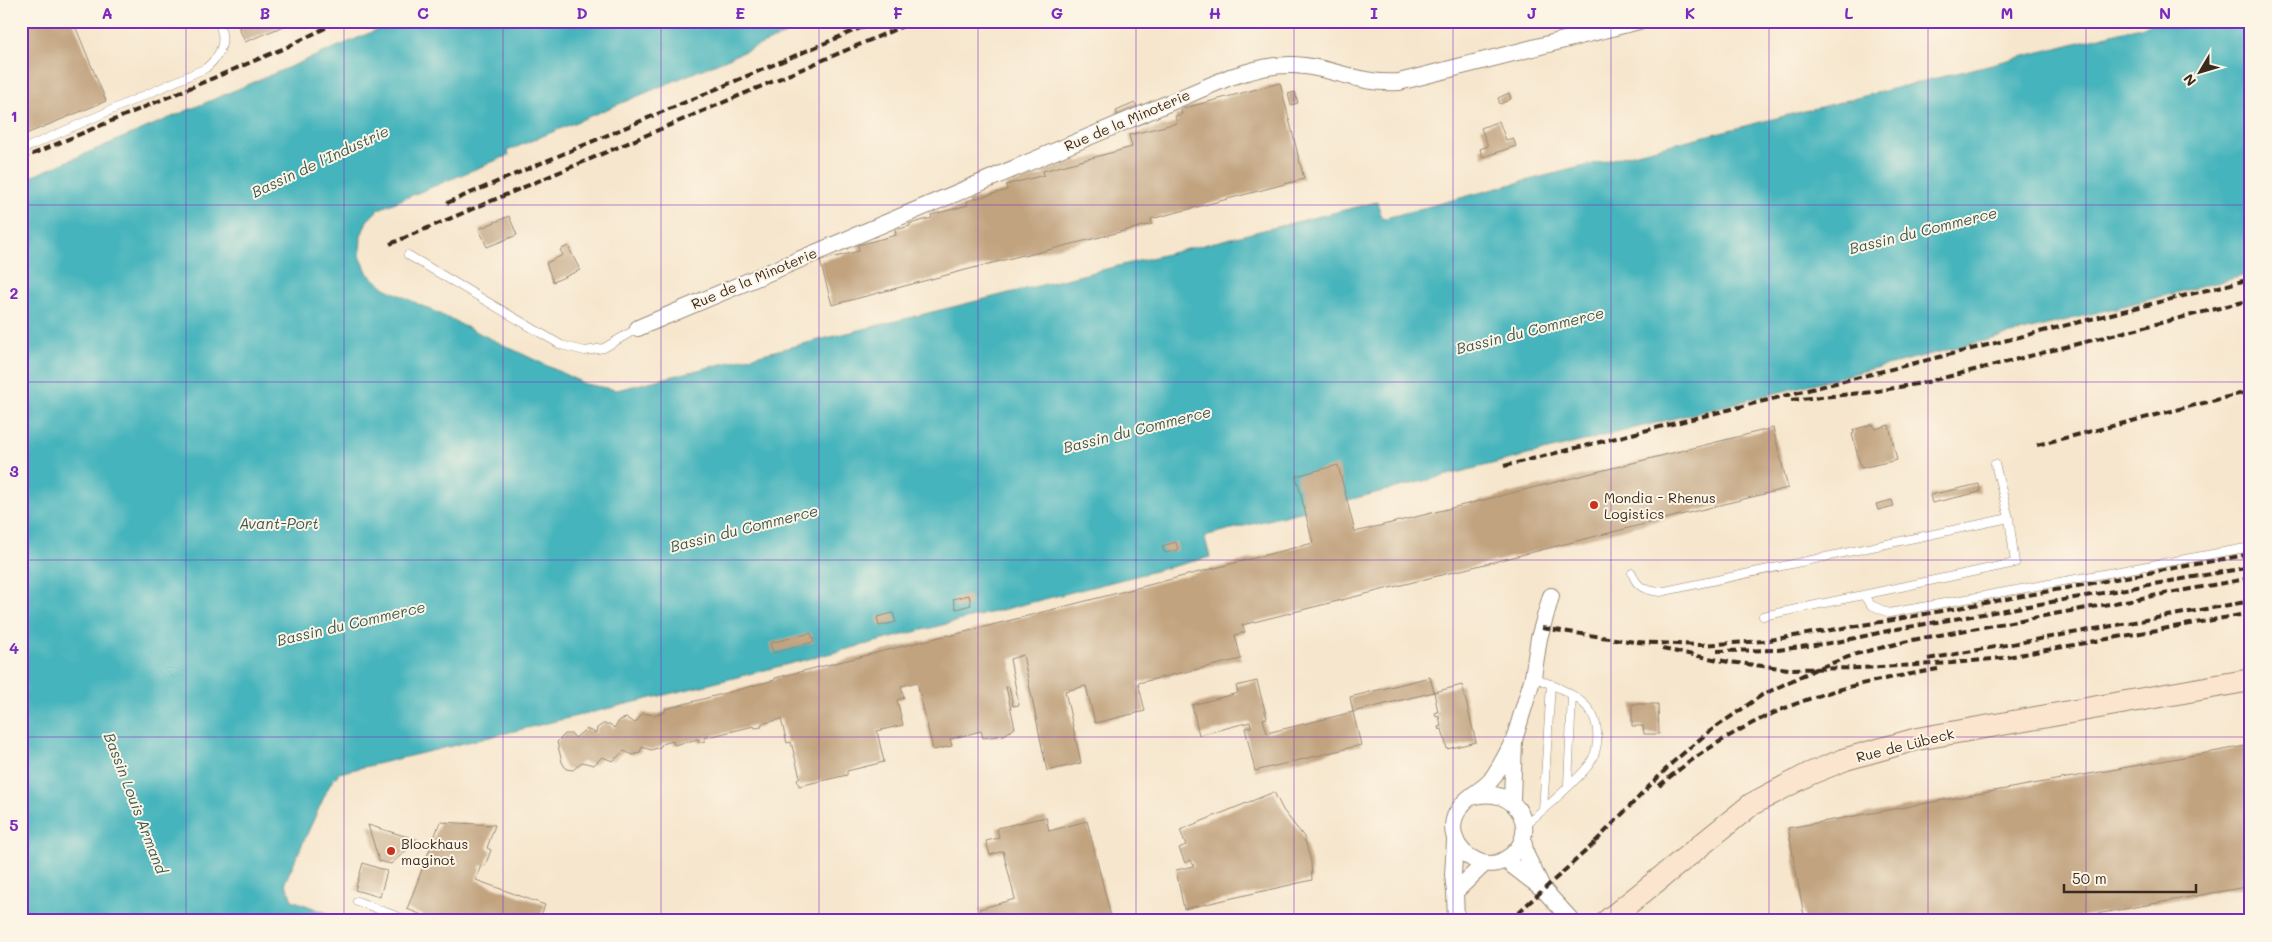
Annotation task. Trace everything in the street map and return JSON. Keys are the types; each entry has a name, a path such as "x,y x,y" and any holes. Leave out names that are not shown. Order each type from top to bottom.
{"main road":[{"name":"Rue de Lübeck","path":"1606,921 1752,804 1809,774 1846,760 1917,739 2251,680"}],"street":[{"name":"Rue de la Minoterie","path":"638,328 1230,77 1270,65 1294,64 1379,84 1398,82 1639,21"},
{"path":"1456,921 1453,874 1455,841 1452,831 1455,815 1462,804 1490,781 1514,740 1533,677 1539,638 1551,596"},
{"path":"1512,801 1514,740"},
{"path":"1471,797 1485,793 1499,794 1512,801 1521,812 1526,855 1543,889"},
{"path":"1455,841 1467,856 1484,864 1495,864 1506,860 1516,851 1524,833"},
{"path":"1506,860 1543,889 1572,921"},
{"path":"1455,892 1484,864"}],"lane":[{"path":"21,150 206,68 217,59 222,50 223,32 218,21"},
{"path":"408,255 562,345 585,351 604,348 638,328"},
{"path":"1763,616 2015,563 2009,518 1995,464"},
{"path":"1632,574 1635,583 1643,589 1660,592 2009,518"},
{"path":"1863,595 1871,605 1889,613 2251,547"},
{"path":"1524,833 1543,810 1590,764 1597,744 1597,728 1594,717 1587,707 1572,695 1533,677"},
{"path":"1543,810 1551,684"},
{"path":"1568,785 1572,695"},
{"path":"357,901 409,921"}],"water":[{"name":"Avant-Port","path":"398,21 817,21 507,151 509,155 379,209 367,221 361,236 360,256 368,274 385,288 585,384 617,390 1377,202 1382,219 1505,186 2164,21 2251,21 2251,274 1208,535 1205,538 1210,557 702,686 339,773 330,784 285,882 292,900 349,921 21,921 21,181"}],"building":[{"path":"21,21 73,21 106,101 21,136"},
{"path":"236,21 296,21 245,42"},
{"path":"1280,83 1304,179 1151,219 1152,224 1023,255 832,305 820,261 859,251 858,245 896,235 895,230 932,218 931,215 968,205 967,201 1007,190 1006,185 1044,175 1043,171 1132,147 1129,135 1177,123 1175,116 1182,114 1181,109"},
{"path":"1295,92 1298,103 1291,105 1288,94"},
{"path":"1509,93 1511,99 1500,104 1498,98"},
{"path":"1135,103 1140,113 1120,121 1116,111"},
{"path":"1499,121 1506,140 1513,138 1516,146 1483,157 1480,149 1488,146 1481,128"},
{"path":"509,216 517,235 487,247 479,229"},
{"path":"568,246 580,270 553,282 546,263 563,255 560,250"},
{"path":"1873,424 1875,429 1889,425 1897,460 1861,468 1852,434 1854,433 1853,430"},
{"path":"1773,428 1788,488 1242,625 1245,632 1235,635 1241,659 1138,683 1145,711 1095,723 1086,686 1065,691 1081,763 1047,771 1023,655 1010,659 1019,705 1013,706 1009,687 1006,687 1015,728 1004,735 983,738 981,731 950,739 952,746 933,750 917,682 901,686 904,698 897,700 903,725 877,731 884,762 847,771 847,775 799,786 797,779 800,777 791,742 787,743 781,719 761,724 762,727 755,728 754,726 704,738 705,741 699,742 698,739 674,745 673,741 651,750 642,747 640,752 633,755 624,751 613,761 602,757 594,765 582,762 573,770 566,769 562,762 557,742 565,734 572,734 575,738 586,729 596,733 597,728 603,724 610,724 614,728 620,720 626,718 635,723 643,713 653,715 665,712 665,709 775,680 775,678 949,636 1313,543 1296,476 1338,465 1355,532"},
{"path":"1979,484 1980,492 1932,503 1930,495"},
{"path":"1892,500 1894,506 1878,510 1876,504"},
{"path":"1176,542 1178,550 1165,553 1162,546"},
{"path":"969,595 971,605 956,609 953,599"},
{"path":"893,613 896,622 879,626 877,617"},
{"path":"811,633 814,642 773,653 770,643"},
{"path":"1430,677 1434,692 1353,712 1350,697"},
{"path":"1257,681 1267,718 1263,719 1267,733 1353,712 1361,745 1255,771 1245,728 1251,727 1250,722 1199,735 1192,705 1238,693 1236,686"},
{"path":"1462,685 1476,742 1447,749 1442,729 1439,730 1438,727 1441,726 1439,716 1436,717 1435,713 1438,712 1434,692"},
{"path":"1632,704 1658,704 1659,734 1644,734 1643,726 1632,726"},
{"path":"2251,745 2251,886 2058,921 1805,921 1788,828"},
{"path":"1274,792 1283,810 1304,837 1311,862 1312,880 1184,909 1176,870 1194,866 1191,860 1185,863 1179,848 1186,845 1180,830"},
{"path":"1046,817 1049,831 1087,821 1112,921 982,921 979,909 1015,899 1003,851 990,855 986,841 999,838 997,828"},
{"path":"440,822 495,825 487,848 491,850 485,866 481,865 476,880 545,905 539,921 487,921 480,918 479,921 437,921 407,909"},
{"name":"Blockhaus maginot","path":"368,825 418,840 391,864 379,861"},
{"path":"363,863 387,871 380,897 355,890"},
{"path":"1405,916 1406,921 1388,921 1388,918"}],"railway":[{"path":"21,159 287,47 339,21"},
{"path":"447,203 877,21"},
{"path":"390,244 915,21"},
{"path":"1504,466 2251,279"},
{"path":"1791,400 1872,392 1927,382 2251,300"},
{"path":"2037,445 2251,391"},
{"path":"1542,628 1635,642 1699,645 1763,641 1887,621 2251,554"},
{"path":"1717,651 1778,650 1837,642 1897,629 2251,567"},
{"path":"1595,842 1672,763 1706,734 1762,695 1816,669 1856,654 1912,640 2251,578"},
{"path":"1928,659 2251,601"},
{"path":"1662,649 1729,662 1789,669 1862,668 1952,663 2002,658 2251,613"},
{"path":"1659,786 1717,743 1781,710 1841,689 1938,669"},
{"path":"1509,921 1599,839"}],"place":[{"name":"Mondia - Rhenus Logistics","path":"1594,505"},
{"name":"Blockhaus maginot","path":"391,851"}],"water label":[{"name":"Bassin de l'Industrie","path":"320,161"},
{"name":"Bassin du Commerce","path":"1923,230"},
{"name":"Bassin du Commerce","path":"1530,330"},
{"name":"Bassin du Commerce","path":"1137,429"},
{"name":"Bassin du Commerce","path":"744,528"},
{"name":"Bassin du Commerce","path":"351,623"},
{"name":"Bassin Louis Armand","path":"136,803"}]}
